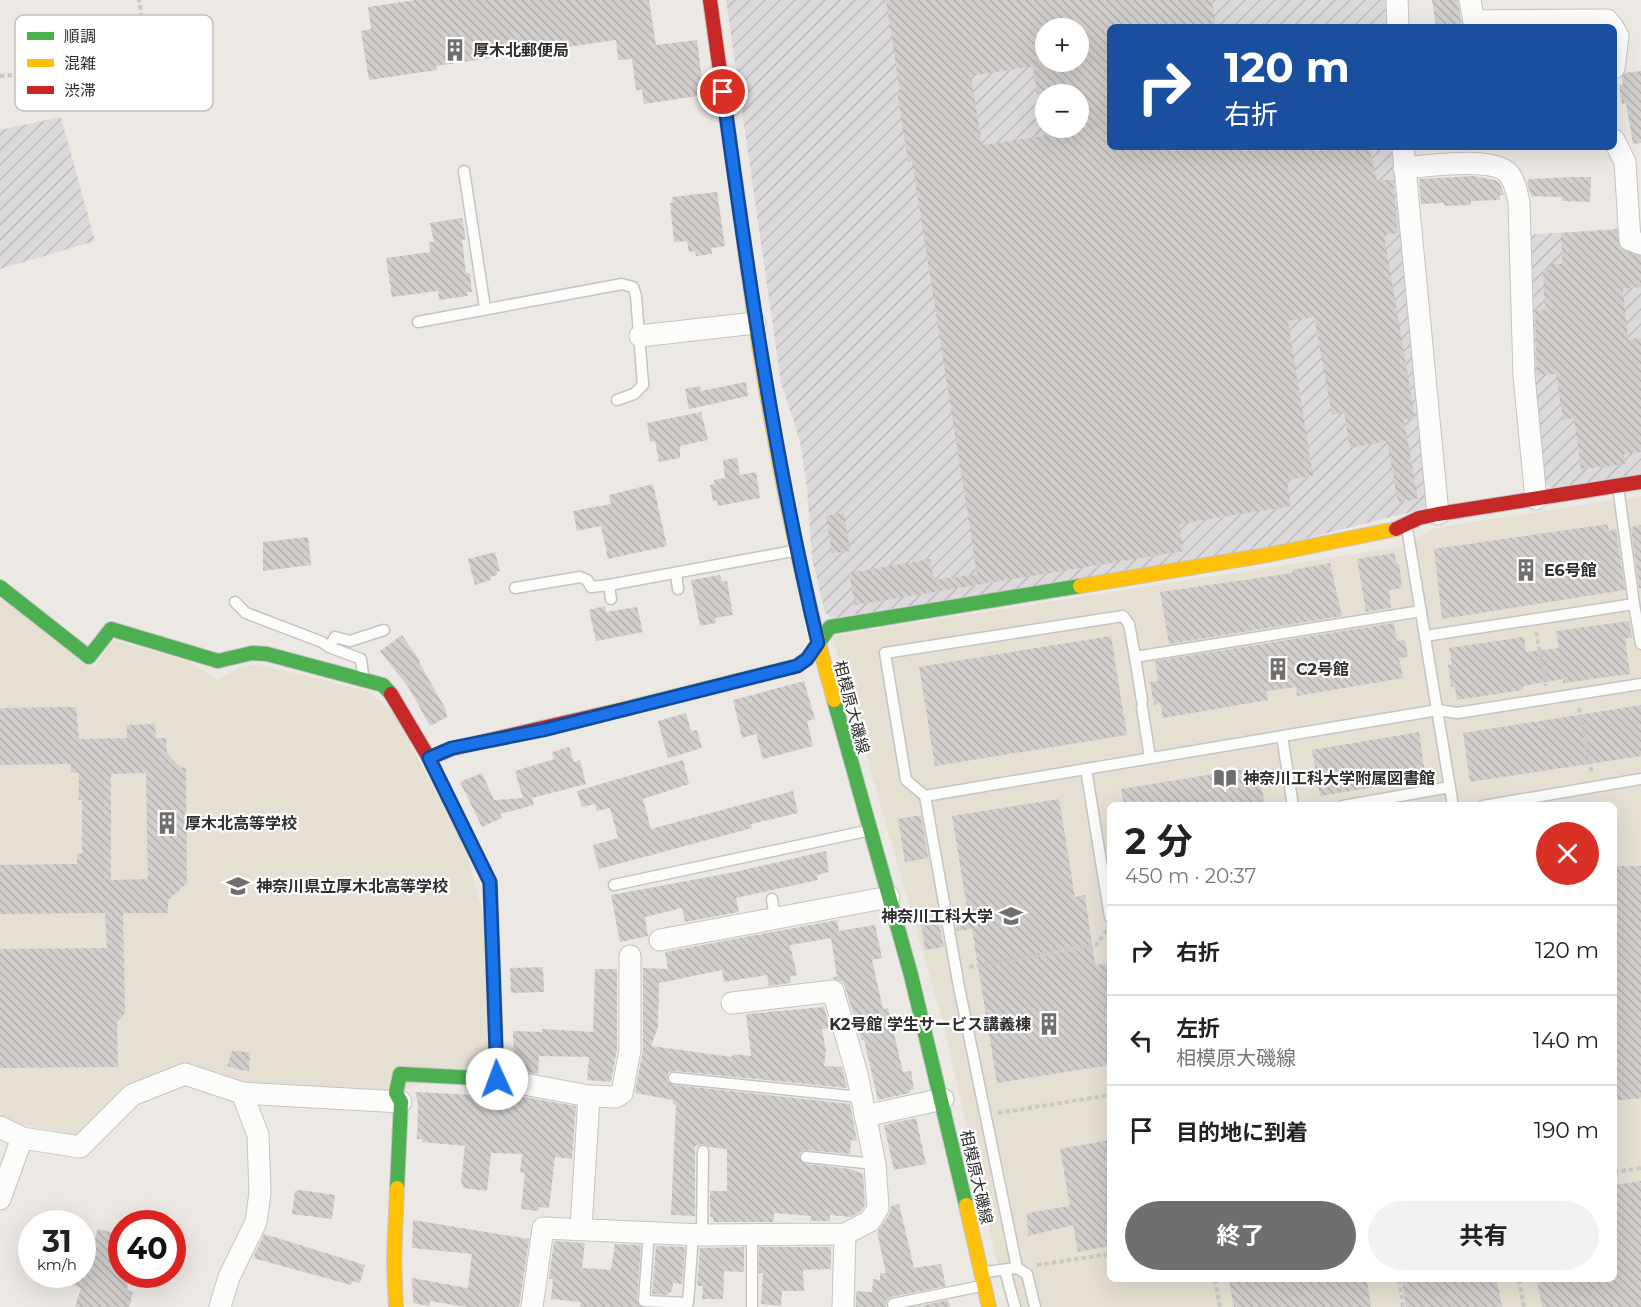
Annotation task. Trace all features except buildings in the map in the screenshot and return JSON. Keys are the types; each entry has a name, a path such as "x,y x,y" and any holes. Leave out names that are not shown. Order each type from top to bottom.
{"street":[{"name":"相模原大磯線","path":"710,0 755,322 796,550 818,643 943,1099 989,1307"},
{"path":"1397,0 1398,24"},
{"path":"1473,16 1606,20 1610,24"},
{"path":"1617,146 1625,162 1630,240 1641,244"},
{"path":"1438,514 1404,157 1490,155 1513,179 1519,203 1524,376 1536,499"},
{"path":"640,336 755,322"},
{"path":"429,758 452,748 543,730 797,666 807,659 830,627 1267,555 1380,534 1406,526 1419,518 1438,514 1641,482"},
{"path":"0,587 89,657 111,629 218,661 252,653 267,654 383,685 394,697 429,758 490,882 497,1079"},
{"path":"660,940 774,909 889,897"},
{"path":"396,1307 393,1261 401,1102 396,1093 400,1074 497,1079 589,1096 616,1097 622,1093 630,1050 630,956"},
{"path":"532,1307 543,1228 698,1235 845,1234 870,1221 878,1208 875,1164 850,1045 833,991 732,1003"},
{"path":"0,1127 22,1138 80,1147 132,1095 185,1074 242,1094 401,1102"},
{"path":"220,1307 229,1277 256,1222 260,1193 258,1135 242,1094"},
{"path":"581,1228 589,1096"},
{"path":"862,1106 943,1099"},
{"path":"0,1199 22,1138"},
{"path":"843,1307 845,1234"}],"lane":[{"path":"464,171 485,308"},
{"path":"418,322 622,284 633,287 636,296 644,385 634,394 617,400"},
{"path":"1618,486 1641,644"},
{"path":"1406,526 1452,802"},
{"path":"515,588 580,578 587,580 591,587 609,585 796,550"},
{"path":"676,573 678,589"},
{"path":"609,585 611,598"},
{"path":"235,602 246,613 361,659 363,680"},
{"path":"1425,636 1634,604"},
{"path":"1135,657 1421,610"},
{"path":"1017,1268 956,969 925,796 906,780 885,653 1123,616 1129,624 1150,758"},
{"path":"329,647 334,637 350,641 384,630"},
{"path":"925,796 1438,710 1457,713 1641,684"},
{"path":"1282,736 1292,802"},
{"path":"1086,769 1107,898"},
{"path":"1507,802 1641,779"},
{"path":"1366,802 1450,787"},
{"path":"614,885 870,830"},
{"path":"674,1078 862,1106"},
{"path":"649,1232 644,1301 688,1303 698,1235 703,1152"},
{"path":"806,1157 875,1164"},
{"path":"752,1235 752,1307"},
{"path":"893,1304 1017,1268 1028,1274 1035,1307"},
{"path":"1005,1270 1015,1307"}],"path":[{"path":"139,0 141,15"},
{"path":"0,76 15,75"},
{"path":"1534,619 1548,699"},
{"path":"1577,695 1594,787"},
{"path":"956,969 1096,945 1107,929"},
{"path":"985,1115 1107,1095"},
{"path":"1617,1172 1641,1168"},
{"path":"1017,1268 1107,1254"},
{"path":"1215,1282 1220,1307"},
{"path":"1399,1282 1403,1307"},
{"path":"1520,1282 1524,1307"}],"shaded area":[{"path":"726,0 1392,0 1393,24 1107,24 1107,150 1397,150 1430,507 1265,549 833,618 825,613 812,558 807,488 800,441 781,382"},
{"path":"61,117 95,241 0,269 0,130"},
{"path":"1624,228 1641,250 1641,474 1551,488 1539,478 1527,235"},
{"name":"神奈川工科大学","path":"1641,496 1641,1307 1007,1307 944,1026 832,636 1399,547 1435,528"},
{"name":"神奈川県立厚木北高等学校","path":"0,598 94,667 113,640 188,661 218,680 237,669 257,664 368,691 394,713 466,850 485,922 490,1062 382,1096 242,1085 183,1063 128,1085 77,1135 11,1123 0,1118"}],"traffic: fast":[{"path":"624,709 797,666 807,659 830,627 1080,586"},
{"path":"0,587 89,657 111,629 218,661 252,653 267,654 383,685 391,694"},
{"path":"834,700 911,975 966,1205"},
{"path":"397,1188 401,1102 396,1093 400,1074 497,1079 493,961"}],"traffic: slow":[{"path":"748,271 764,380 784,487 807,594 834,700"},
{"path":"1080,586 1267,555 1396,529"},
{"path":"396,1307 394,1261 397,1188"},
{"path":"966,1205 989,1307"}],"traffic: jam":[{"path":"710,0 748,271"},
{"path":"1396,529 1419,518 1438,514 1641,482"},
{"path":"391,694 429,758 490,882 493,961"},
{"path":"429,758 451,749 624,709"}],"place":[{"name":"厚木北郵便局","path":"455,50"},
{"name":"E6号館","path":"1526,570"},
{"name":"C2号館","path":"1278,669"},
{"name":"神奈川工科大学附属図書館","path":"1225,778"},
{"name":"厚木北高等学校","path":"167,823"},
{"name":"神奈川県立厚木北高等学校","path":"238,886"},
{"name":"神奈川工科大学","path":"1011,916"},
{"name":"K2号館 学生サービス講義棟","path":"1049,1024"}],"route":[{"path":"497,1079 490,882 429,758 452,748 543,730 797,666 807,659 818,643 796,550 755,322 723,92"}]}
